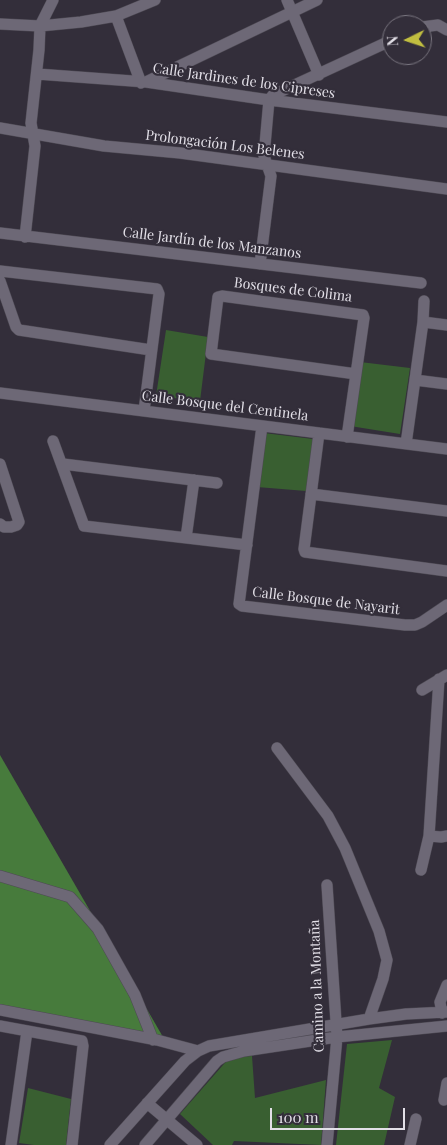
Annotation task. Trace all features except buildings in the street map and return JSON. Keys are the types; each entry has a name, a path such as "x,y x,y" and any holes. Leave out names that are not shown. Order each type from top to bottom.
{"street":[{"path":"25,237 35,146 30,123 40,26 53,0"},
{"path":"0,24 40,26 81,22 116,16 155,0"},
{"path":"116,16 144,82 290,5 317,0"},
{"path":"290,5 319,74"},
{"path":"432,25 438,25 447,30"},
{"path":"260,264 271,176 264,156 269,100 273,95 382,45"},
{"name":"Calle Jardines de los Cipreses","path":"36,74 144,82 447,122"},
{"name":"Prolongación Los Belenes","path":"0,128 104,146 180,154 447,189"},
{"name":"Calle Jardín de los Manzanos","path":"0,233 422,283"},
{"path":"0,271 157,289 159,294 144,411"},
{"path":"0,281 16,327 19,330 151,350"},
{"name":"Bosques de Colima","path":"218,297 362,315 364,318 356,374 211,354 218,297"},
{"path":"406,444 423,322 424,301"},
{"path":"423,322 447,325"},
{"path":"347,437 356,374"},
{"path":"415,380 447,384"},
{"name":"Calle Bosque del Centinela","path":"0,393 447,449"},
{"path":"53,441 63,464 84,526 247,545 262,426"},
{"path":"319,433 305,552 447,571"},
{"path":"0,464 19,522 11,527 4,527 0,524"},
{"path":"63,464 217,483"},
{"path":"186,538 194,480"},
{"path":"311,494 447,510"},
{"name":"Calle Bosque de Nayarit","path":"247,545 239,600 239,604 242,606 415,625 447,605"},
{"path":"422,690 443,677"},
{"path":"420,870 429,836 443,677"},
{"path":"277,748 328,816 345,848 379,931 387,960 383,980 369,1019"},
{"path":"429,836 447,836"},
{"path":"0,876 70,897 98,929 135,995 153,1040"},
{"name":"Camino a la Montaña","path":"327,885 337,1037 327,1145"},
{"path":"110,1145 185,1061 198,1050 209,1046 336,1024 406,1014 444,1012 440,1002 447,984"},
{"path":"0,1010 198,1050"},
{"path":"0,1026 82,1041 72,1145"},
{"path":"145,1145 217,1061 223,1057 244,1051 337,1037 446,1029"},
{"path":"11,1145 27,1031"},
{"path":"209,1046 217,1061"},
{"path":"444,1100 447,1083"},
{"path":"147,1103 197,1145"},
{"path":"410,1145 416,1119"}],"green space":[{"path":"166,330 208,337 200,401 156,396"},
{"path":"360,362 410,368 400,434 350,426"},
{"path":"264,433 313,439 306,491 257,487"},
{"path":"0,755 163,1037 0,1006"},
{"path":"392,1040 379,1088 395,1097 384,1145 336,1145 347,1044"},
{"path":"252,1056 255,1098 326,1080 321,1145 234,1141 232,1145 213,1145 180,1114 230,1057"},
{"path":"28,1088 71,1099 66,1145 19,1143"}]}
